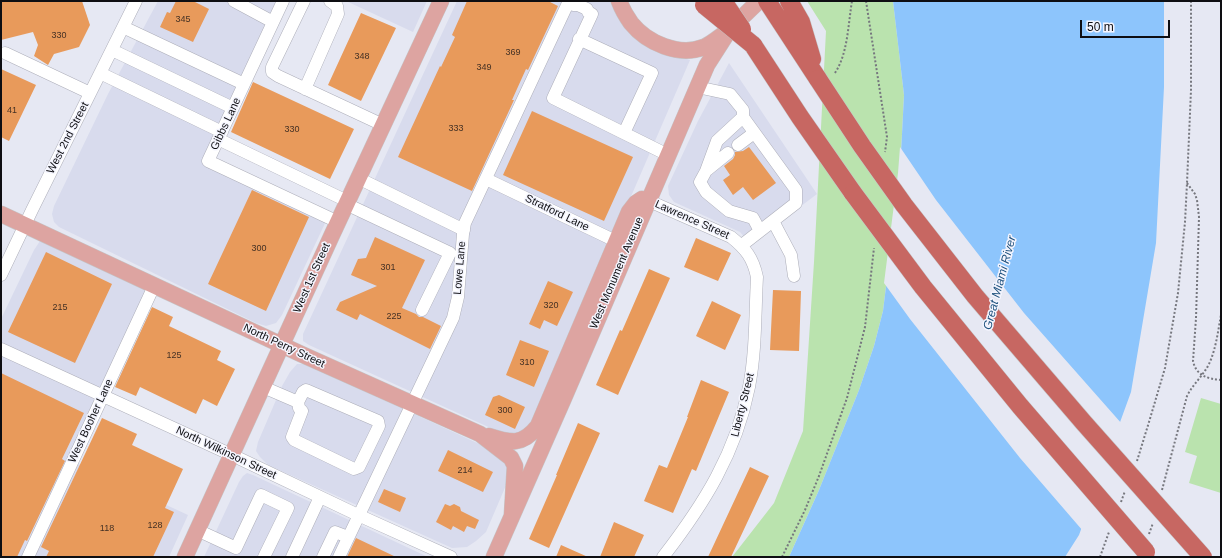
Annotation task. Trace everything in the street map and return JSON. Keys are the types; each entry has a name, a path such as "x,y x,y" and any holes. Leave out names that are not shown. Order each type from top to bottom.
{"highway":[{"path":"723,1 800,117 853,193 923,287 1020,406 1150,557"},
{"path":"767,1 862,146 904,205 975,296 1084,423 1203,557"},
{"path":"789,1 801,22 818,79"},
{"path":"703,3 753,45"}],"main road":[{"name":"West 1st Street","path":"185,557 358,178 441,1"},
{"path":"619,1 624,13 639,32 652,41 663,46 679,50 690,50 703,47 730,29 747,1"},
{"name":"West Monument Avenue","path":"494,557 623,244 649,201 707,65 730,29 759,1"},
{"name":"North Perry Street","path":"1,214 282,345 480,434 511,458 516,466 512,515"},
{"path":"480,434 506,442 514,442 523,440 538,426 623,244"}],"street":[{"name":"West 2nd Street","path":"1,276 136,1"},
{"path":"234,1 273,22"},
{"name":"Gibbs Lane","path":"283,1 208,160 338,222"},
{"path":"304,1 272,67 272,72 383,125"},
{"path":"305,89 338,14 337,6 330,1"},
{"path":"570,3 576,10 585,14 588,12 592,14 579,39 553,98 668,155"},
{"name":"Lowe Lane","path":"339,557 452,318 458,297 456,253 466,223 570,3"},
{"path":"123,27 244,84"},
{"path":"579,39 652,73 624,133"},
{"path":"112,50 233,108"},
{"path":"5,53 90,93"},
{"path":"100,73 347,202 456,253 422,310"},
{"path":"697,87 730,94 743,110 742,117 717,140 700,182 706,192 729,211 753,218 760,231"},
{"path":"742,117 796,190 796,203 742,245"},
{"path":"738,145 754,133"},
{"path":"706,170 728,153"},
{"path":"358,178 464,230"},
{"name":"Stratford Lane","path":"486,179 623,244"},
{"name":"Lawrence Street","path":"649,201 731,238 742,245 751,257"},
{"path":"773,221 791,255 794,276"},
{"name":"Liberty Street","path":"663,557 685,529 723,466 744,410 754,352 757,277 751,257"},
{"name":"West Booher Lane","path":"28,557 154,286"},
{"name":"North Wilkinson Street","path":"1,349 451,557"},
{"path":"263,387 298,402"},
{"path":"306,390 378,422 379,426 359,467 354,469 294,440 292,437 302,411 299,408 298,402 303,392 306,390"},
{"path":"197,530 236,548 260,495 288,508 264,557"},
{"path":"292,557 320,497"},
{"path":"323,557 335,532 348,537"}],"path":[{"path":"835,73 841,64 852,1"},
{"path":"1137,460 1164,368 1178,293 1187,183 1191,90 1191,1"},
{"path":"1187,183 1195,194 1198,208 1194,367 1201,374 1210,378 1221,380"},
{"path":"1161,492 1187,396 1208,365 1213,353 1221,315"},
{"path":"782,557 806,510 832,440 847,398 865,327"},
{"path":"1120,505 1125,490"},
{"path":"1149,536 1153,521"},
{"path":"1100,557 1111,527"}],"shaded area":[{"path":"158,1 289,1 250,78 211,162 327,219 282,315 276,323 266,326 256,323 59,227 54,222 52,214 54,206 108,94"},
{"path":"346,1 427,1 413,32"},
{"path":"457,1 613,1 684,58 690,60 530,430 508,436 303,341 303,334"},
{"path":"729,63 817,194 751,244 740,232 674,202 669,195 668,186 698,121"},
{"path":"40,241 45,241 154,294 76,463 188,515 169,557 1,557 1,319 34,250"},
{"path":"297,364 306,364 505,457 510,476 486,532 467,547 452,548 268,465 256,451 258,442 282,386 290,372"},
{"path":"247,473 428,557 204,557 239,482"}],"green space":[{"path":"807,1 893,1 904,95 900,173 883,311 874,346 859,390 819,490 789,557 732,557 774,503 803,431 814,262 826,31"},
{"path":"1201,398 1221,404 1221,493 1189,483 1197,456 1185,452"}],"water":[{"name":"Great Miami River","path":"893,1 1164,1 1164,87 1156,243 1131,392 1079,535 1065,557 789,557 819,490 859,390 874,346 883,311 900,173 904,95"}],"pier":[{"path":"900,147 936,200 1024,313 1122,424 1083,531 1020,458 910,319 884,283"}],"building":[{"path":"1,1 82,1 90,25 79,47 54,54 48,65 34,56 38,45 33,32 1,40"},
{"path":"176,1 193,1 209,9 193,42 160,27 167,12 170,13"},
{"path":"467,1 548,1 558,6 528,70 526,69 512,100 514,100 472,191 398,157 455,37 452,35"},
{"path":"361,13 396,28 361,101 328,85"},
{"path":"1,69 36,85 9,141 1,137"},
{"path":"253,82 354,129 330,179 231,132"},
{"path":"532,111 633,157 604,221 503,175"},
{"path":"749,147 776,183 753,200 743,187 733,195 723,180 730,175 724,166 733,159 735,152 743,151"},
{"path":"252,190 309,217 266,311 208,284"},
{"path":"375,237 425,260 402,308 441,326 430,349 360,314 357,320 336,310 340,302 377,286 351,275 358,259 366,258"},
{"path":"696,238 731,253 718,281 684,267"},
{"path":"46,252 112,284 75,363 8,332"},
{"path":"649,269 670,278 618,395 596,385 620,330 622,331"},
{"path":"548,281 573,292 557,326 544,320 540,329 529,324"},
{"path":"773,290 801,291 799,351 770,350"},
{"path":"712,301 741,315 725,350 696,336"},
{"path":"152,307 173,317 169,326 221,351 217,360 235,369 217,406 203,399 196,414 140,387 136,396 115,387"},
{"path":"520,340 549,351 534,387 506,375"},
{"path":"1,373 84,413 62,459 65,461 27,541 25,540 17,557 1,557"},
{"path":"701,380 729,392 696,471 692,469 673,513 644,501 659,465 667,468 688,417"},
{"path":"499,395 525,407 515,429 485,415 493,397"},
{"path":"102,418 137,434 132,445 183,469 165,508 174,512 153,557 46,557 49,551 41,547"},
{"path":"578,423 600,433 549,548 529,539"},
{"path":"448,450 493,472 483,492 438,471"},
{"path":"750,467 769,476 731,557 708,557"},
{"path":"384,489 406,498 400,512 378,502"},
{"path":"445,504 450,506 454,504 460,507 461,511 479,520 475,529 467,526 464,532 453,526 451,530 436,522"},
{"path":"614,522 644,535 634,557 600,557"},
{"path":"356,538 396,557 347,557"},
{"path":"561,545 588,557 556,557"}]}
